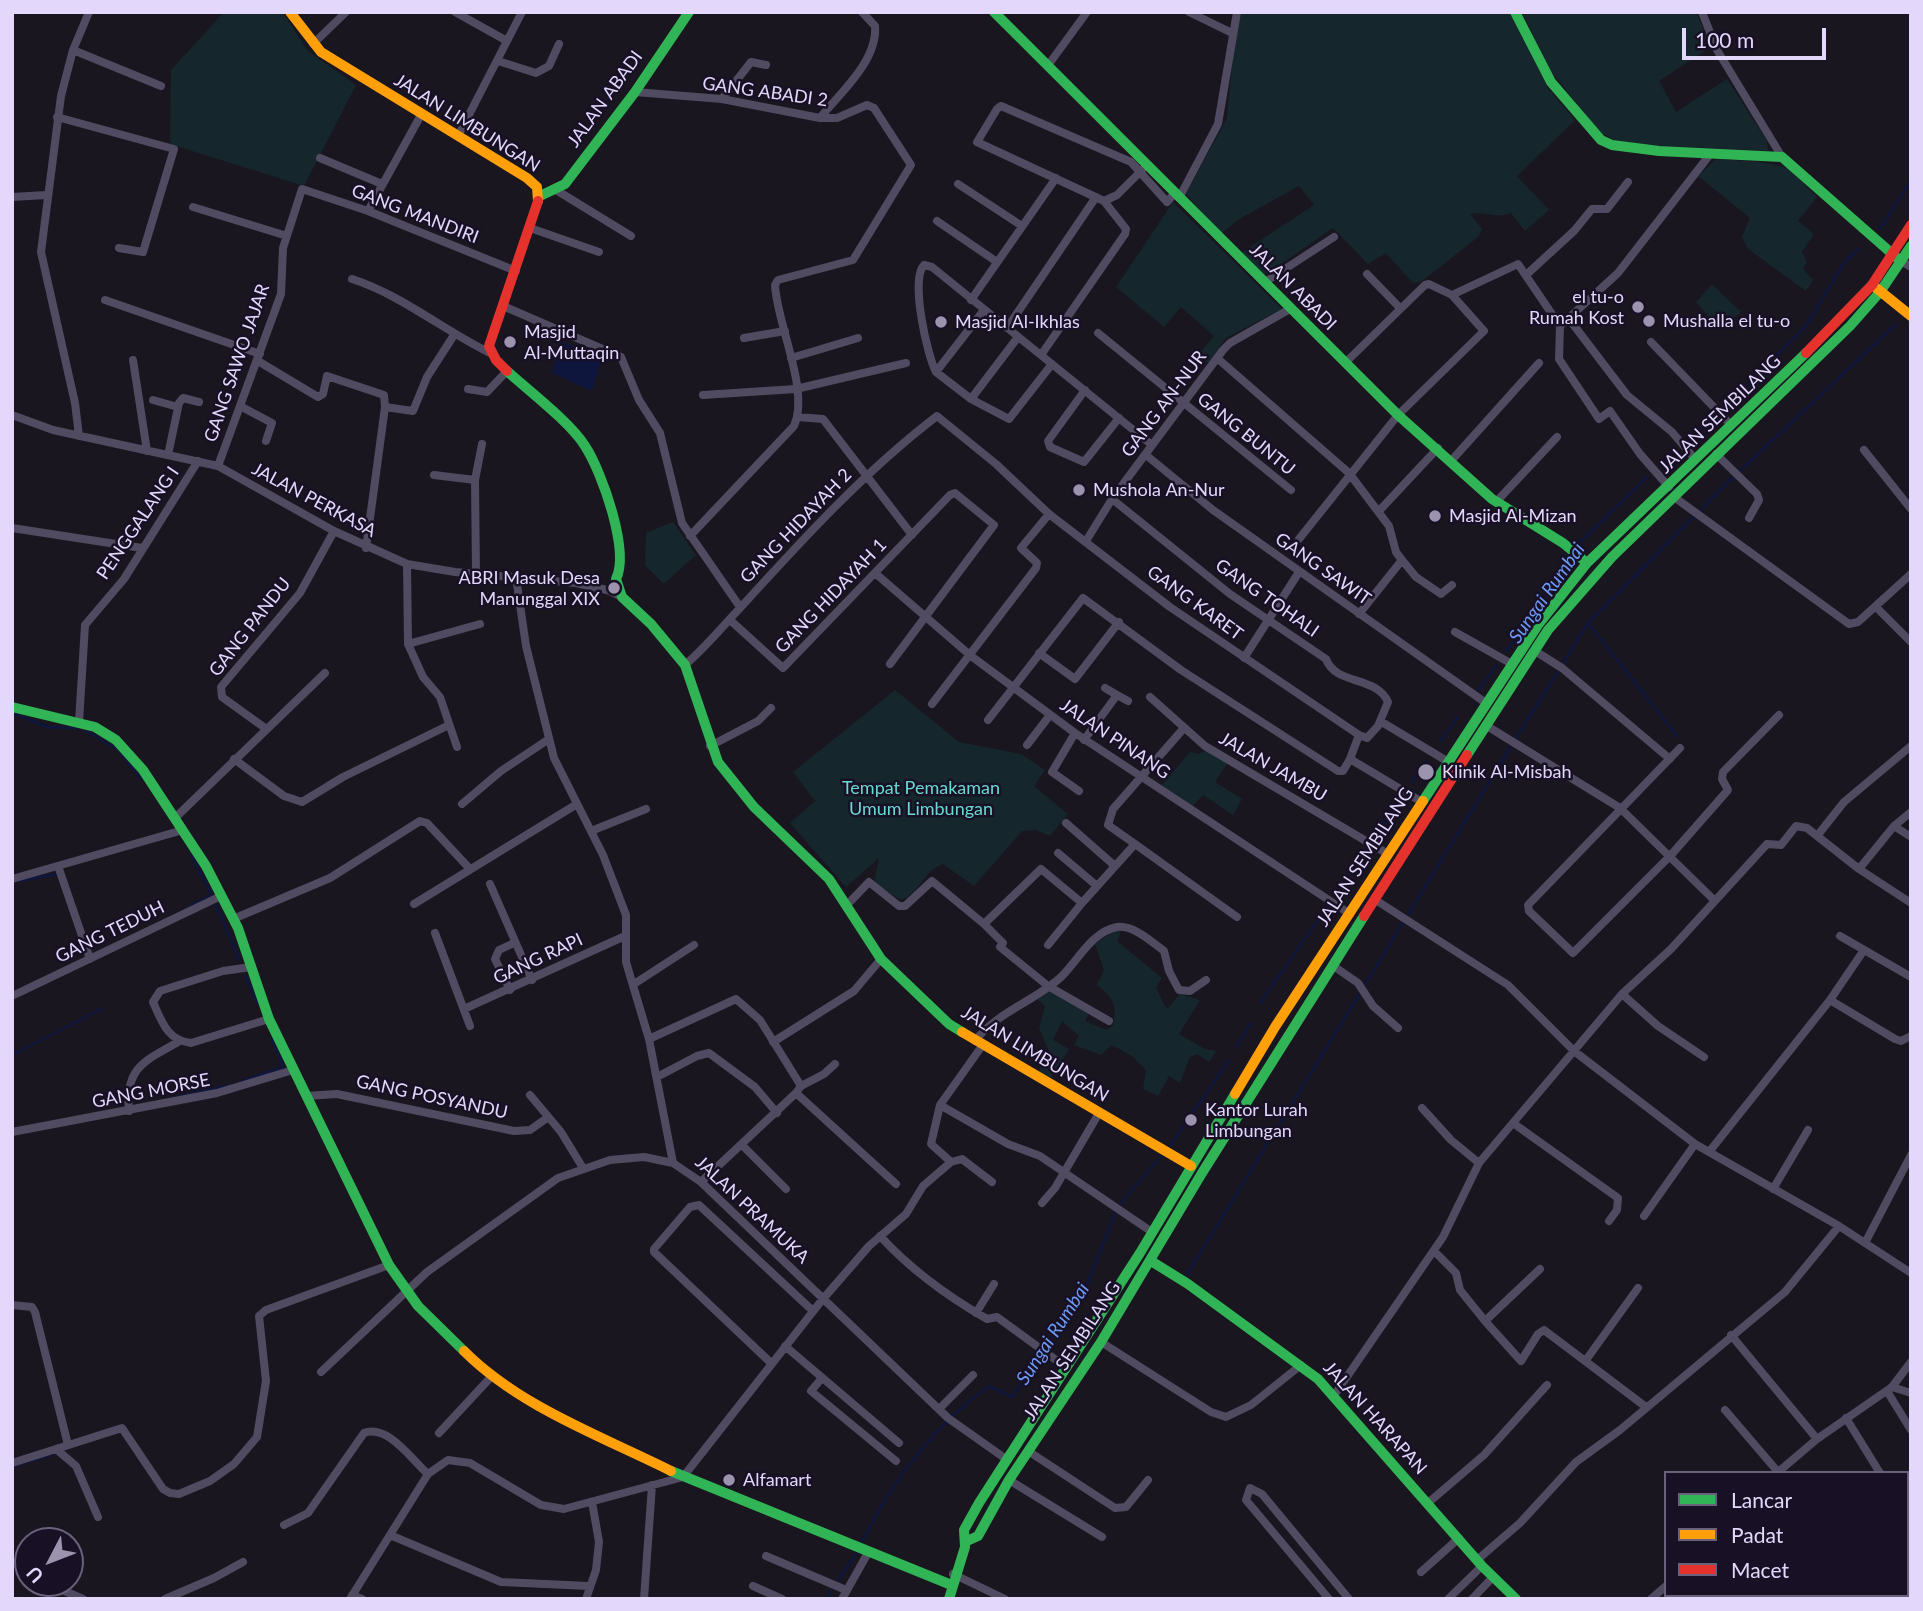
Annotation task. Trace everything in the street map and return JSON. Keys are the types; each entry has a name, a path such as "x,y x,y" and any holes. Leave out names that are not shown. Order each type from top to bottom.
{"main road":[{"name":"JALAN LIMBUNGAN","path":"290,12 313,44 421,115 527,178 537,187 540,196 516,271 489,341 492,354"},
{"name":"JALAN ABADI","path":"540,196 565,184 635,92 674,30 689,12"},
{"name":"JALAN ABADI","path":"994,12 1049,64 1173,198 1265,282 1398,415 1497,501 1563,543 1583,560"},
{"path":"1515,12 1550,82 1601,139 1628,148 1782,157 1901,261"},
{"name":"JALAN SEMBILANG","path":"1901,261 1911,225"},
{"name":"JALAN SEMBILANG","path":"949,1599 951,1579 1006,1459 1152,1233 1275,1027 1447,761 1583,560 1672,492 1797,380 1901,261 1911,246"},
{"path":"1876,288 1907,312"},
{"name":"JALAN SEMBILANG","path":"970,1536 1101,1342 1152,1261 1202,1173 1332,965 1548,631 1672,492 1695,459 1876,288"},
{"path":"492,354 584,444 596,467 619,538 620,565 617,579 622,597"},
{"name":"JALAN LIMBUNGAN","path":"622,597 651,624 685,665 710,747 736,787 828,878 881,959 933,1011 979,1043 1191,1166"},
{"path":"12,707 47,717 79,722 116,740 143,770 176,817 233,919 269,1019 388,1265 405,1290 491,1377 545,1408 683,1477 849,1545 951,1579"},
{"name":"JALAN HARAPAN","path":"1152,1261 1301,1365 1333,1397 1480,1563 1516,1599"}],"street":[{"path":"79,436 75,403 41,252 57,117 73,50 89,12"},
{"path":"313,44 346,12"},
{"path":"458,136 521,15 509,12"},
{"path":"820,118 845,90 874,40 874,26 862,12"},
{"path":"1049,64 1087,12"},
{"path":"1189,12 1232,33"},
{"path":"1173,198 1218,124 1237,12"},
{"path":"1702,12 1723,60 1782,157"},
{"path":"460,13 507,41"},
{"path":"498,61 536,73 549,66 559,44"},
{"path":"73,50 160,86"},
{"path":"722,99 751,62 766,65"},
{"name":"GANG ABADI 2","path":"635,92 722,99 820,118 837,118 867,105 874,108 911,165 852,260 778,280 775,291 791,358 798,417"},
{"path":"1007,328 1100,199 1117,195 1143,168 1001,106 977,142 1100,199 1124,226 1125,234 1041,355"},
{"path":"368,211 421,115"},
{"path":"57,117 174,149 143,252 119,247"},
{"path":"1560,326 1618,273 1711,153"},
{"path":"320,158 382,184"},
{"path":"971,300 1056,178"},
{"path":"1526,275 1574,232 1592,209 1607,209 1628,182"},
{"path":"958,184 1022,226"},
{"name":"GANG MANDIRI","path":"302,189 368,211 516,271"},
{"name":"GANG SAWO JAJAR","path":"218,466 281,295 283,248 302,189"},
{"path":"556,190 631,236"},
{"path":"12,197 46,195"},
{"path":"193,207 287,236"},
{"path":"937,221 997,262"},
{"path":"530,228 599,252"},
{"path":"1265,282 1334,237"},
{"path":"1452,295 1518,264 1560,326 1559,359 1599,419 1611,411 1640,454 1689,510 1849,624 1858,622 1911,573"},
{"path":"1052,364 1009,419 995,415 971,399 936,372 922,321 918,279 920,268 924,265 932,267 971,300 1085,390 1152,445"},
{"path":"1367,274 1399,307"},
{"path":"352,279 381,288 454,335 492,354"},
{"path":"1299,539 1349,473 1398,415 1484,331 1452,295 1429,284 1399,307 1345,363"},
{"path":"105,300 259,358 318,397 323,394 327,376 384,395 386,407 366,548"},
{"path":"503,306 621,357 639,400 660,433 682,523 740,607"},
{"name":"GANG AN-NUR","path":"1086,541 1112,499 1182,402 1230,343 1290,309"},
{"path":"936,372 984,310"},
{"path":"1569,319 1627,395 1672,432 1695,459"},
{"path":"744,338 785,331"},
{"name":"GANG BUNTU","path":"1098,333 1291,490"},
{"path":"386,407 413,411 427,377 454,335"},
{"path":"971,399 1018,337"},
{"path":"791,358 858,338"},
{"path":"1651,342 1731,425"},
{"path":"1217,358 1349,473 1389,526 1396,552 1416,577 1441,594 1452,585"},
{"path":"133,360 147,451"},
{"path":"703,395 796,389 906,363"},
{"path":"1451,461 1539,363"},
{"path":"468,389 486,392 507,371"},
{"path":"1085,390 1048,441 1050,447 1084,462 1119,418"},
{"path":"168,455 178,407 184,398 199,402"},
{"path":"153,400 178,407"},
{"path":"240,407 272,424 266,441"},
{"name":"JALAN PERKASA","path":"12,415 52,430 218,466 366,548 407,564 476,574 576,583 607,590 622,597"},
{"name":"GANG HIDAYAH 2","path":"685,665 713,641 740,607 868,474 937,416"},
{"name":"GANG KARET","path":"937,416 996,464 1049,514 1170,607 1359,735"},
{"path":"690,536 794,426 798,417 822,419 868,474 912,535"},
{"path":"1497,501 1557,437"},
{"path":"476,574 475,480 482,444"},
{"path":"1379,511 1438,448"},
{"path":"1864,450 1911,509"},
{"path":"1716,454 1757,495 1759,500 1749,518"},
{"name":"GANG SAWIT","path":"1146,455 1213,510 1486,703"},
{"name":"PENGGALANG I","path":"79,722 85,625 124,579 198,461"},
{"path":"434,475 475,480"},
{"name":"GANG HIDAYAH 1","path":"730,620 783,667 950,495 960,496 994,525 926,618"},
{"name":"GANG TOHALI","path":"1112,499 1169,547 1326,659 1329,667 1341,676 1357,678 1384,695 1388,702 1380,721"},
{"path":"932,704 1036,568 1037,564 1021,548 1049,514"},
{"path":"12,528 142,548"},
{"name":"GANG PANDU","path":"265,728 222,697 221,687 300,593 334,531"},
{"path":"1359,614 1402,560"},
{"path":"407,564 408,645 423,677 440,697 457,747"},
{"path":"1244,658 1299,572"},
{"name":"JALAN PINANG","path":"875,573 971,656 1084,740 1143,776 1350,914"},
{"path":"516,578 526,646 554,758 591,831 626,915 626,962 649,1040 673,1163"},
{"path":"607,590 617,579"},
{"path":"988,720 1083,598 1181,670 1338,771 1343,771 1350,759 1359,735 1367,738 1380,721 1447,761"},
{"path":"1876,607 1911,642"},
{"path":"890,664 926,618"},
{"path":"1039,653 1074,680 1119,622"},
{"path":"408,645 480,624"},
{"path":"1455,632 1512,664"},
{"path":"1535,651 1562,668 1670,759"},
{"path":"176,817 265,728 326,673"},
{"path":"1105,688 1128,701"},
{"path":"1084,740 1117,695"},
{"name":"JALAN JAMBU","path":"1150,697 1205,746 1388,854"},
{"path":"710,747 758,721 771,708"},
{"path":"1027,745 1051,715"},
{"path":"1680,748 1528,905 1529,911 1570,951 1578,952 1671,855 1728,790 1722,779 1723,772 1779,715"},
{"path":"234,759 284,796 302,802 343,777 449,725"},
{"path":"1487,726 1620,808 1715,901"},
{"path":"1184,728 1107,820 1113,831 1237,917"},
{"path":"1075,733 1052,772 1079,791"},
{"path":"461,804 501,771 549,738"},
{"path":"1817,836 1844,802 1911,746"},
{"path":"1350,759 1422,802"},
{"path":"414,904 578,804"},
{"path":"591,831 646,809"},
{"path":"1859,869 1894,826 1911,813"},
{"path":"233,919 330,878 420,821 427,823 470,869"},
{"path":"1066,823 1115,866"},
{"path":"1333,1397 1434,1251 1479,1163 1622,994 1715,901 1767,844 1781,845 1796,826 1807,828 1859,869 1911,903"},
{"path":"1894,826 1911,837"},
{"path":"12,879 183,830"},
{"path":"1048,945 1135,844"},
{"path":"1058,853 1097,886"},
{"path":"58,866 90,959"},
{"path":"984,924 1041,869 1082,903"},
{"path":"846,906 869,882 898,906 905,906 932,881 984,924 1003,943 1000,947 1048,986 1108,1021"},
{"path":"490,884 532,980"},
{"name":"GANG TEDUH","path":"12,996 221,895"},
{"path":"1374,899 1508,985 1574,1051 1695,1144 1839,1226 1911,1273"},
{"path":"951,1162 930,1144 940,1105 987,1026 1064,974 1081,951 1116,928 1130,928 1164,951 1168,971 1179,990 1190,991 1206,981"},
{"path":"435,933 470,1026"},
{"name":"GANG RAPI","path":"464,1009 625,936"},
{"path":"1840,936 1911,977"},
{"path":"510,990 495,959 499,950 514,943"},
{"path":"634,984 694,945"},
{"path":"1709,1152 1830,1000 1864,950"},
{"path":"773,1042 855,991 881,959"},
{"path":"1332,965 1358,983 1370,1003 1398,1028"},
{"path":"178,1042 166,1030 153,1002 155,994 223,971 251,967"},
{"path":"1622,994 1658,1026 1704,1057"},
{"path":"649,1040 736,999 760,1020 799,1090 896,1184"},
{"path":"1830,1000 1895,1040 1901,1041 1911,1035"},
{"path":"129,1111 127,1091 131,1078 143,1062 178,1042 191,1043 269,1019"},
{"path":"657,1077 697,1056 709,1054 755,1087 777,1113"},
{"path":"701,1182 799,1090 835,1064"},
{"name":"GANG MORSE","path":"12,1132 217,1094 293,1070"},
{"name":"GANG POSYANDU","path":"306,1096 337,1094 514,1131 530,1130 547,1118"},
{"path":"530,1095 561,1132 583,1168"},
{"path":"940,1105 1008,1144 1040,1156 1152,1233"},
{"path":"1422,1108 1451,1140 1479,1163"},
{"path":"1042,1203 1065,1172 1100,1113"},
{"path":"1513,1123 1618,1198 1617,1210 1609,1221"},
{"path":"1773,1189 1808,1129"},
{"path":"1644,1216 1695,1144"},
{"path":"742,1145 786,1189"},
{"path":"1865,1243 1911,1155"},
{"name":"JALAN PRAMUKA","path":"321,1372 405,1290 558,1178 610,1160 644,1157 673,1163 701,1182 951,1420 1006,1459"},
{"path":"362,1599 351,1597 428,1474 448,1460 470,1463 541,1505 564,1509 683,1477 822,1300 880,1236 906,1214 923,1186 951,1162 962,1159 992,1182"},
{"path":"771,1363 654,1252 654,1249 690,1207 699,1205 813,1311"},
{"path":"1448,1599 1576,1462 1620,1430 1785,1292 1839,1226"},
{"path":"880,1236 934,1285 990,1320 997,1317 1067,1368"},
{"path":"1434,1251 1456,1273 1460,1290 1518,1360 1524,1357 1540,1331 1586,1360 1646,1407"},
{"path":"12,1463 122,1428 163,1489 179,1494 211,1481 234,1464 257,1437 267,1381 260,1316 266,1310 388,1265"},
{"path":"1485,1321 1540,1269"},
{"path":"976,1312 994,1284"},
{"path":"1586,1360 1638,1288"},
{"path":"12,1305 32,1307 35,1312 68,1445"},
{"path":"1731,1335 1817,1439"},
{"path":"1101,1342 1211,1412 1226,1418 1268,1393 1301,1365"},
{"path":"785,1346 899,1443"},
{"path":"1779,1471 1817,1439 1889,1389 1911,1362"},
{"path":"939,1409 973,1375"},
{"path":"439,1433 491,1377"},
{"path":"822,1378 811,1391 896,1461"},
{"path":"1428,1503 1484,1455 1547,1385"},
{"path":"1889,1389 1911,1393"},
{"path":"1889,1389 1911,1430"},
{"path":"1725,1410 1777,1471"},
{"path":"1846,1418 1879,1471"},
{"path":"284,1525 308,1513 363,1433 371,1430 384,1433 428,1474"},
{"path":"56,1450 76,1466 98,1517"},
{"path":"1028,1451 1115,1508 1126,1507 1148,1480"},
{"path":"1009,1480 1102,1538"},
{"path":"643,1599 652,1485"},
{"path":"1329,1599 1246,1500 1250,1488 1262,1494 1349,1599"},
{"path":"586,1599 596,1570 599,1542 592,1502"},
{"path":"390,1535 501,1582 590,1586"},
{"path":"1421,1572 1459,1538"},
{"path":"1294,1556 1306,1546"},
{"path":"766,1556 840,1590 869,1551"},
{"path":"165,1599 243,1562"},
{"path":"1472,1599 1493,1577"},
{"path":"951,1579 1005,1599"},
{"path":"753,1586 782,1599"}],"green space":[{"path":"224,12 282,12 308,51 356,85 304,186 170,144 171,70"},
{"path":"1241,12 1510,12 1548,88 1575,120 1517,176 1549,210 1525,231 1511,213 1470,214 1482,229 1478,237 1421,282 1413,283 1386,253 1368,264 1333,228 1264,276 1241,253 1314,205 1299,186 1241,218 1221,234 1186,194 1227,118 1234,44"},
{"path":"1522,12 1696,12 1711,47 1659,81 1676,112 1727,79 1767,141 1768,151 1647,145 1614,140 1598,131 1551,71"},
{"path":"1716,159 1760,162 1788,168 1817,197 1798,221 1814,234 1802,252 1807,262 1803,269 1813,280 1806,291 1748,249 1742,237 1750,218 1698,176"},
{"path":"1173,202 1282,309 1226,338 1208,363 1198,355 1214,336 1181,307 1164,327 1116,287"},
{"path":"1712,284 1741,312 1720,329 1696,302"},
{"path":"673,522 696,555 664,584 645,565 646,533"},
{"name":"Tempat Pemakaman Umum Limbungan","path":"895,690 959,742 1021,754 1045,770 1034,786 1068,814 1050,836 1036,830 1022,831 974,886 943,864 931,871 913,892 901,900 874,883 879,858 846,887 790,823 815,801 793,772"},
{"path":"1207,749 1228,762 1215,782 1242,799 1233,815 1203,795 1192,807 1161,786 1190,752 1200,754"},
{"path":"1116,930 1121,931 1117,941 1162,978 1156,987 1165,1007 1168,1008 1180,994 1200,1000 1179,1034 1205,1049 1216,1051 1209,1062 1197,1054 1190,1057 1180,1083 1169,1076 1158,1096 1143,1089 1146,1070 1132,1056 1112,1045 1101,1055 1074,1045 1079,1036 1062,1021 1053,1040 1069,1049 1049,1080 1038,1073 1049,1051 1039,1028 1045,1006 1037,999 1051,990 1090,1011 1085,1021 1106,1030 1113,1026 1113,1002 1097,985 1104,970 1095,944"}],"shaded area":[{"path":"561,341 602,359 592,391 552,373"}],"waterway":[{"name":"Sungai Rumbai","path":"1880,229 1911,180"},
{"name":"Sungai Rumbai","path":"1725,407 1805,327 1844,263 1858,249"},
{"path":"1515,740 1588,623 1724,486 1896,324"},
{"name":"Sungai Rumbai","path":"1690,438 1707,424"},
{"name":"Sungai Rumbai","path":"1660,465 1676,450"},
{"name":"Sungai Rumbai","path":"1575,547 1648,476"},
{"name":"Sungai Rumbai","path":"1506,651 1551,590 1571,552"},
{"path":"1588,623 1677,736"},
{"name":"Sungai Rumbai","path":"1477,692 1497,665"},
{"path":"16,714 47,727 77,728"},
{"name":"Sungai Rumbai","path":"1440,741 1458,717"},
{"path":"86,731 117,749"},
{"path":"1366,983 1512,745"},
{"path":"121,754 141,779"},
{"name":"Sungai Rumbai","path":"1411,782 1427,761"},
{"name":"Sungai Rumbai","path":"1374,836 1397,803"},
{"path":"191,855 212,895"},
{"name":"Sungai Rumbai","path":"1341,890 1352,871"},
{"path":"19,881 57,874"},
{"path":"190,906 211,895"},
{"path":"216,905 240,961"},
{"name":"Sungai Rumbai","path":"1260,1003 1325,910"},
{"path":"246,976 257,1003"},
{"path":"1186,1276 1360,993"},
{"path":"12,1055 103,1008"},
{"name":"Sungai Rumbai","path":"1237,1046 1250,1024"},
{"path":"242,1081 283,1067 272,1039"},
{"name":"Sungai Rumbai","path":"1168,1149 1229,1060"},
{"path":"171,1098 226,1086"},
{"name":"Sungai Rumbai","path":"861,1543 886,1498 916,1456 950,1418 989,1386 1012,1397 1088,1282 1118,1206 1163,1154"},
{"path":"12,1467 51,1455"},
{"name":"Sungai Rumbai","path":"826,1599 857,1552"}],"traffic: fast":[{"path":"540,196 565,184 635,92 689,12"},
{"path":"994,12 1398,415 1492,499 1563,543 1587,563"},
{"path":"1515,12 1551,82 1601,140 1612,145 1659,151 1782,157 1897,258"},
{"path":"1467,755 1548,630 1612,557 1850,326 1880,292 1911,246"},
{"path":"1423,801 1538,625 1587,563 1806,353"},
{"path":"507,371 570,427 592,458 606,492 617,531 619,566 616,579 622,597 651,624 685,665 718,762 754,807 829,879 881,959 949,1024 962,1032"},
{"path":"12,707 95,727 116,740 143,770 206,866 238,928 269,1019 389,1265 418,1306 464,1351"},
{"path":"967,1541 978,1536 1009,1480 1101,1342 1202,1173 1364,916"},
{"path":"949,1599 965,1547 964,1530 979,1503 1140,1253 1235,1094"},
{"path":"1151,1261 1188,1284 1318,1379 1482,1566 1516,1599"},
{"path":"671,1471 949,1584"}],"traffic: slow":[{"path":"290,12 321,52 527,178 537,187 538,201"},
{"path":"1875,287 1911,316"},
{"path":"1235,1094 1275,1027 1423,801"},
{"path":"962,1032 1191,1166"},
{"path":"464,1351 486,1371 536,1404 671,1471"}],"traffic: jam":[{"path":"507,371 496,360 489,346 538,201"},
{"path":"1806,353 1872,285 1911,225"},
{"path":"1364,916 1467,755"}],"place":[{"name":"el tu-o Rumah Kost","path":"1638,307"},
{"name":"Mushalla el tu-o","path":"1649,321"},
{"name":"Masjid Al-Ikhlas","path":"941,322"},
{"name":"Masjid Al-Muttaqin","path":"510,342"},
{"name":"Mushola An-Nur","path":"1079,490"},
{"name":"Masjid Al-Mizan","path":"1435,516"},
{"name":"ABRI Masuk Desa Manunggal XIX","path":"614,588"},
{"name":"Klinik Al-Misbah","path":"1426,772"},
{"name":"Kantor Lurah Limbungan","path":"1191,1120"},
{"name":"Alfamart","path":"729,1480"}]}
